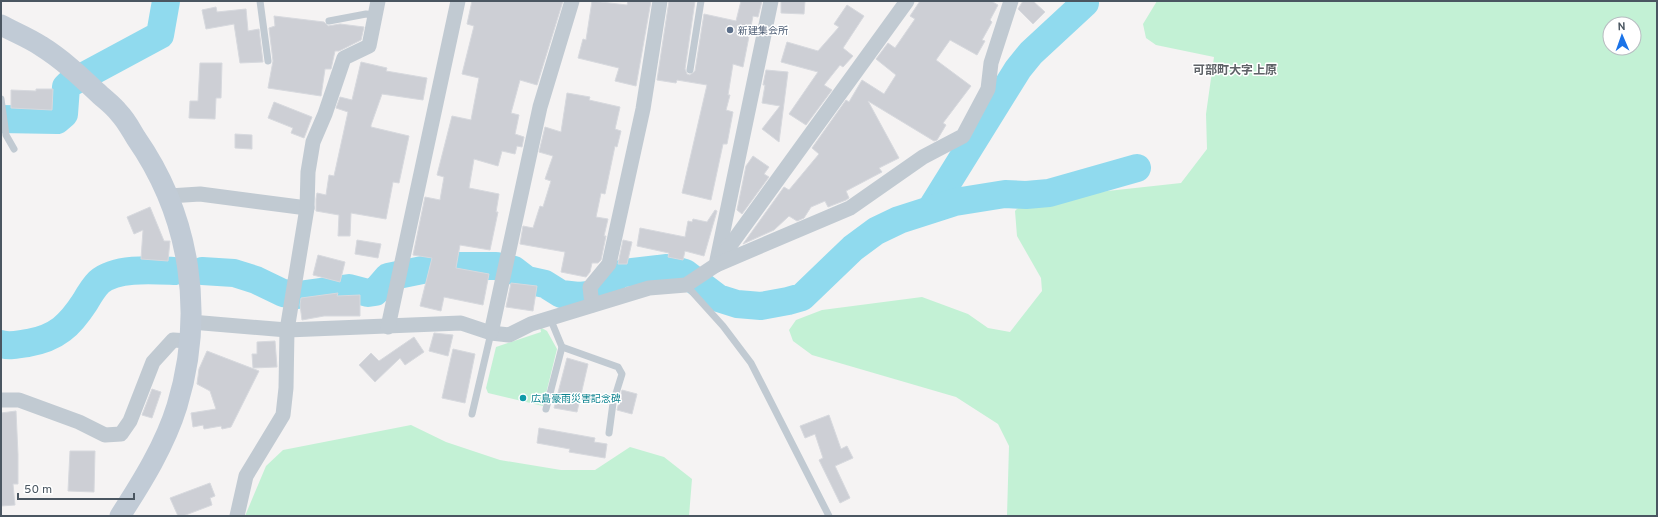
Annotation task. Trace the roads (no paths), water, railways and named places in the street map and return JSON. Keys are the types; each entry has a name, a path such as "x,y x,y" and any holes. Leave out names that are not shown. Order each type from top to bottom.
{"street":[{"path":"388,327 458,1"},
{"path":"492,333 505,266 540,107 572,1"},
{"path":"591,298 590,287 609,264 643,109 660,1"},
{"path":"716,265 771,1"},
{"path":"716,265 907,1"},
{"path":"1,400 19,400 79,422 105,435 121,434 130,421 153,362 172,340 190,332 388,327 461,323 492,333 509,335 531,324 550,318 591,298 691,282 716,265 850,208 923,157 963,136 988,89 991,63 1011,1"},
{"path":"237,516 246,476 282,415 286,388 287,330 307,208 308,172 313,142 325,114 344,58 369,46 377,8"},
{"path":"1,25 41,46 72,69 119,113 151,160 169,196 183,241 191,290 190,332 187,363 177,407 160,447 138,488 120,516"},
{"path":"169,196 200,194 307,208"}],"lane":[{"path":"260,1 268,61"},
{"path":"690,70 701,1"},
{"path":"329,21 366,14 377,8"},
{"path":"1,99 6,135 14,149"},
{"path":"691,282 751,363 829,516"},
{"path":"546,409 562,347 550,318"},
{"path":"472,414 492,333"},
{"path":"562,347 618,367 622,374 613,403 609,433"}],"waterway":[{"path":"1,119 57,120 64,114 66,87 69,84 160,35 166,1"},
{"path":"931,209 1018,69 1031,53 1085,3"},
{"path":"202,271 234,273 256,280 283,293 298,295 349,288 368,293 375,292 388,277 442,266 496,266 514,270 527,280 545,284 561,294 579,296 598,294 618,275 624,273 667,268 685,273 718,298 737,304 761,306 802,297 853,248 876,231 899,220 955,202 1005,194 1026,195 1049,193 1137,168"},
{"path":"1,344 11,345 28,343 38,341 55,334 68,324 95,286 106,277 135,270 174,271"}],"place":[{"name":"新建集会所","path":"730,30"},
{"name":"広島豪雨災害記念碑","path":"523,398"}],"district":[{"name":"可部町大字上原","path":"1235,70"}]}
